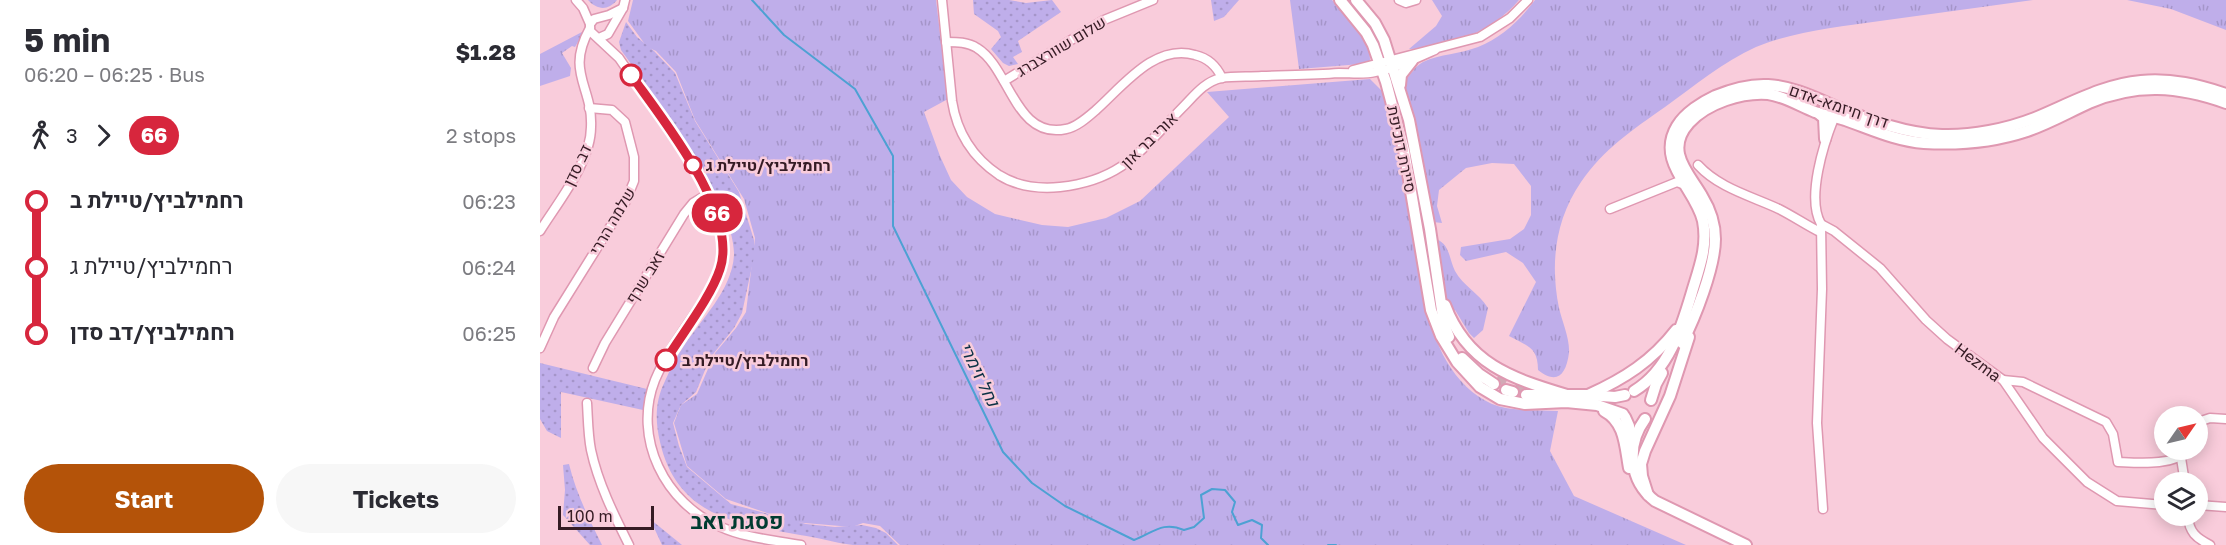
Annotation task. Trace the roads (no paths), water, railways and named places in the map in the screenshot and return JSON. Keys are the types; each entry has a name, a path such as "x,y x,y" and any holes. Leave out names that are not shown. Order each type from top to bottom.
{"main road":[{"name":"סיירת דוכיפת","path":"1340,0 1366,32 1400,85 1416,148 1440,301 1459,344 1496,381"},
{"name":"סיירת דוכיפת","path":"1356,0 1375,23 1384,40 1431,310 1441,336 1457,362 1489,394 1513,403 1589,400"},
{"path":"1400,85 1401,75 1412,61"},
{"name":"דרך חיזמא-אדם","path":"1651,400 1656,384 1675,356 1698,308 1715,239 1713,221 1702,195 1689,178 1680,155 1679,142 1688,124 1709,108 1748,94 1769,94 1815,112 1941,135 2000,129 2032,119 2097,92 2141,81 2187,83 2226,94"},
{"name":"דרך חיזמא-אדם","path":"1630,393 1655,374 1667,358 1685,318 1702,263 1705,245 1703,221 1698,206 1675,169 1670,145 1677,126 1707,99 1752,85 1785,87 1824,101 1843,117 1883,134 1921,143 1968,143 2001,138 2028,131 2088,104 2124,92 2168,88 2226,103"},
{"path":"1815,112 1824,118 1827,135"},
{"path":"1827,135 1843,117"},
{"path":"1439,287 1459,334 1476,353 1513,378 1563,395"},
{"path":"1648,495 1641,464 1670,396 1698,308"},
{"path":"1589,400 1645,363 1668,340 1685,318"},
{"path":"1527,393 1563,395 1589,400 1613,409 1635,422 1645,419"},
{"path":"1629,469 1630,436 1621,402 1630,393"},
{"path":"1589,400 1644,393 1651,400 1651,411 1638,429 1633,459 1636,480 1654,501 1746,545"},
{"path":"1589,400 1616,421 1623,435 1631,485 1646,502 1731,545"}],"street":[{"path":"576,0 594,22 597,38 619,58 693,167 708,194 723,231 725,251 712,287 655,380 649,410 650,442 657,463 667,483 696,514 723,528 746,535 801,545"},
{"name":"אורי בר און","path":"942,0 955,116 964,139 992,171 1006,180 1031,187 1081,184 1108,175 1120,168 1204,85 1221,78 1341,73 1387,65"},
{"name":"שלום שוורצברג","path":"1004,81 1098,23 1153,0"},
{"path":"1400,0 1406,3 1416,0"},
{"path":"1387,65 1434,50 1470,42 1490,33 1528,0"},
{"path":"594,22 624,4"},
{"path":"579,58 588,43 609,31 624,4"},
{"path":"594,22 609,21 609,31 619,58"},
{"name":"דב סדן","path":"540,231 584,158 592,128 590,108 580,77 579,51 594,22"},
{"path":"946,42 960,42 978,48 993,62 1015,102 1029,119 1046,128 1064,130 1072,128 1148,64 1168,54 1189,53 1199,56 1215,67 1221,78"},
{"path":"1387,65 1412,61 1434,50"},
{"path":"1824,101 1843,117"},
{"name":"שלמה הררי","path":"540,348 554,317 625,203 634,181 634,157 625,122 612,110 590,108"},
{"path":"1823,509 1816,423 1822,289 1820,228 1816,200 1827,135"},
{"name":"Hezma","path":"1698,165 1707,175 1728,187 1820,228 1834,231 1880,268 1926,320 1947,339 2003,380 2043,438 2087,482 2117,501 2154,504"},
{"path":"1672,184 1675,180 1675,169"},
{"path":"1610,209 1672,184 1685,185"},
{"name":"זאב שרף","path":"593,369 605,343 684,214 693,203 708,194"},
{"path":"2003,380 2023,382 2106,422 2113,434 2118,462 2137,463 2163,460"},
{"path":"587,403 594,463 629,545"},
{"path":"2208,419 2226,419"},
{"path":"2208,506 2226,507"},
{"path":"2189,526 2193,534 2210,545"}],"waterway":[{"name":"נחל זימרי","path":"752,0 784,35 855,89 893,156 893,226 1003,452 1032,483 1065,506 1134,540 1164,527 1184,530 1194,527 1204,518 1201,495 1212,489 1225,490 1235,502 1232,512 1238,525 1252,520 1262,525 1261,538 1268,545"},
{"name":"נחל זימרי","path":"1328,545 1336,545"}],"tunnel":[{"path":"1497,378 1509,384"},
{"path":"1515,387 1528,391"}],"place":[{"name":"רחמילביץ/טיילת ג","path":"693,165"},
{"name":"רחמילביץ/טיילת ב","path":"666,360"}],"district":[{"name":"פסגת זאב","path":"737,520"}]}
